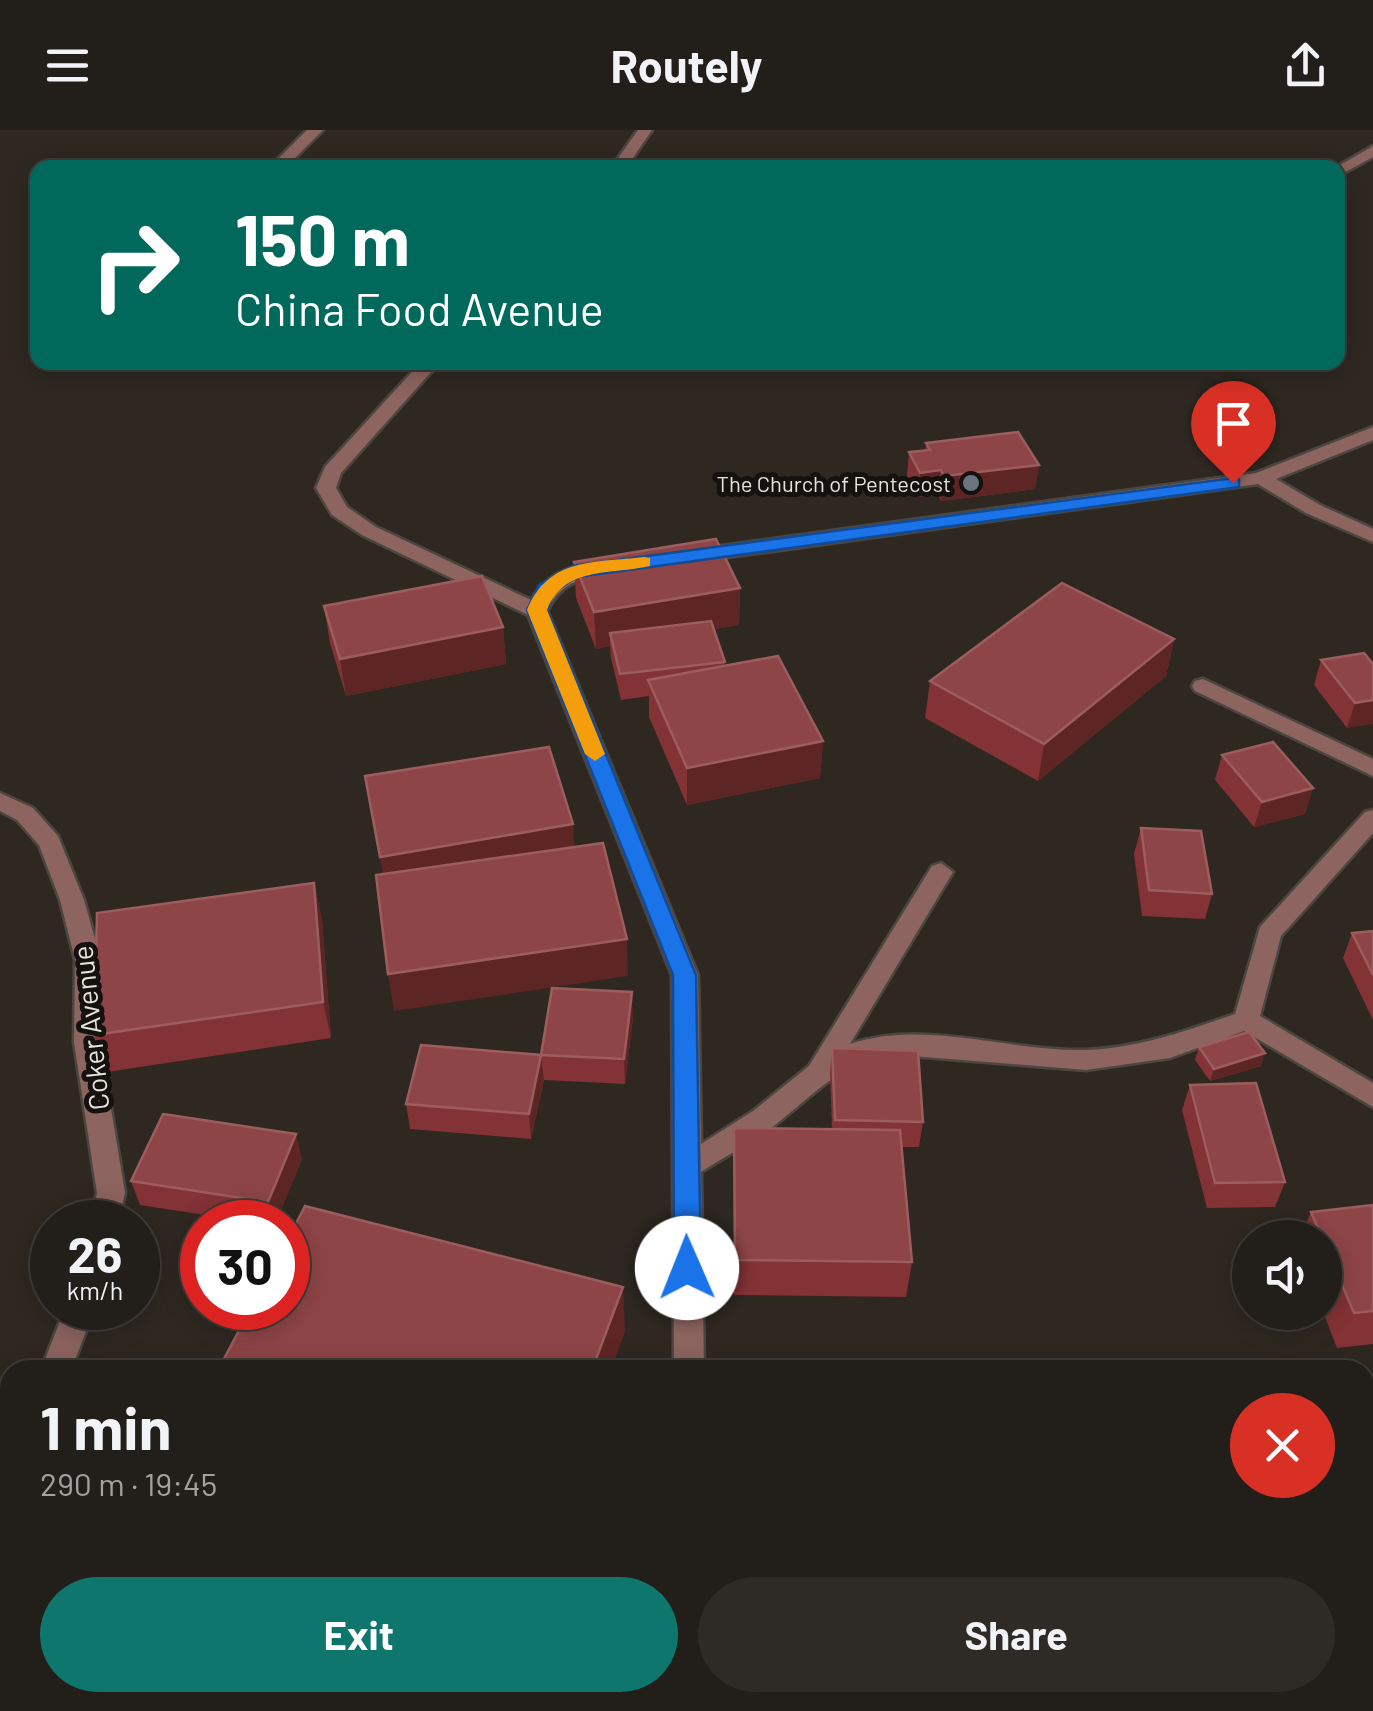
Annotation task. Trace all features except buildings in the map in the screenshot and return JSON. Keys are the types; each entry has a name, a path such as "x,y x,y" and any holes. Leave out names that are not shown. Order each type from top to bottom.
{"street":[{"path":"284,160 316,130"},
{"path":"623,160 644,130"},
{"path":"1345,168 1373,151"},
{"path":"424,370 332,472 326,488 339,510 369,531 537,610 684,975 689,1360"},
{"path":"671,559 1262,478 1373,434"},
{"path":"1262,478 1313,509 1373,536"},
{"path":"537,610 546,589 572,572 632,564"},
{"path":"1203,686 1373,768"},
{"name":"Coker Avenue","path":"0,801 25,814 50,842 72,900 88,960 86,1042 109,1200"},
{"path":"1246,1020 1269,933 1373,818"},
{"path":"822,1067 941,872"},
{"path":"686,1167 771,1113 822,1067 861,1048 886,1044 1086,1060 1170,1048 1246,1020"},
{"path":"1246,1020 1373,1096"},
{"path":"60,1360 71,1330"}],"slow traffic":[{"path":"595,754 537,610 546,589 572,572 644,562"}],"place":[{"name":"The Church of Pentecost","path":"971,483"}],"route":[{"path":"687,1268 684,975 537,610 546,589 572,572 1233,483"}]}
